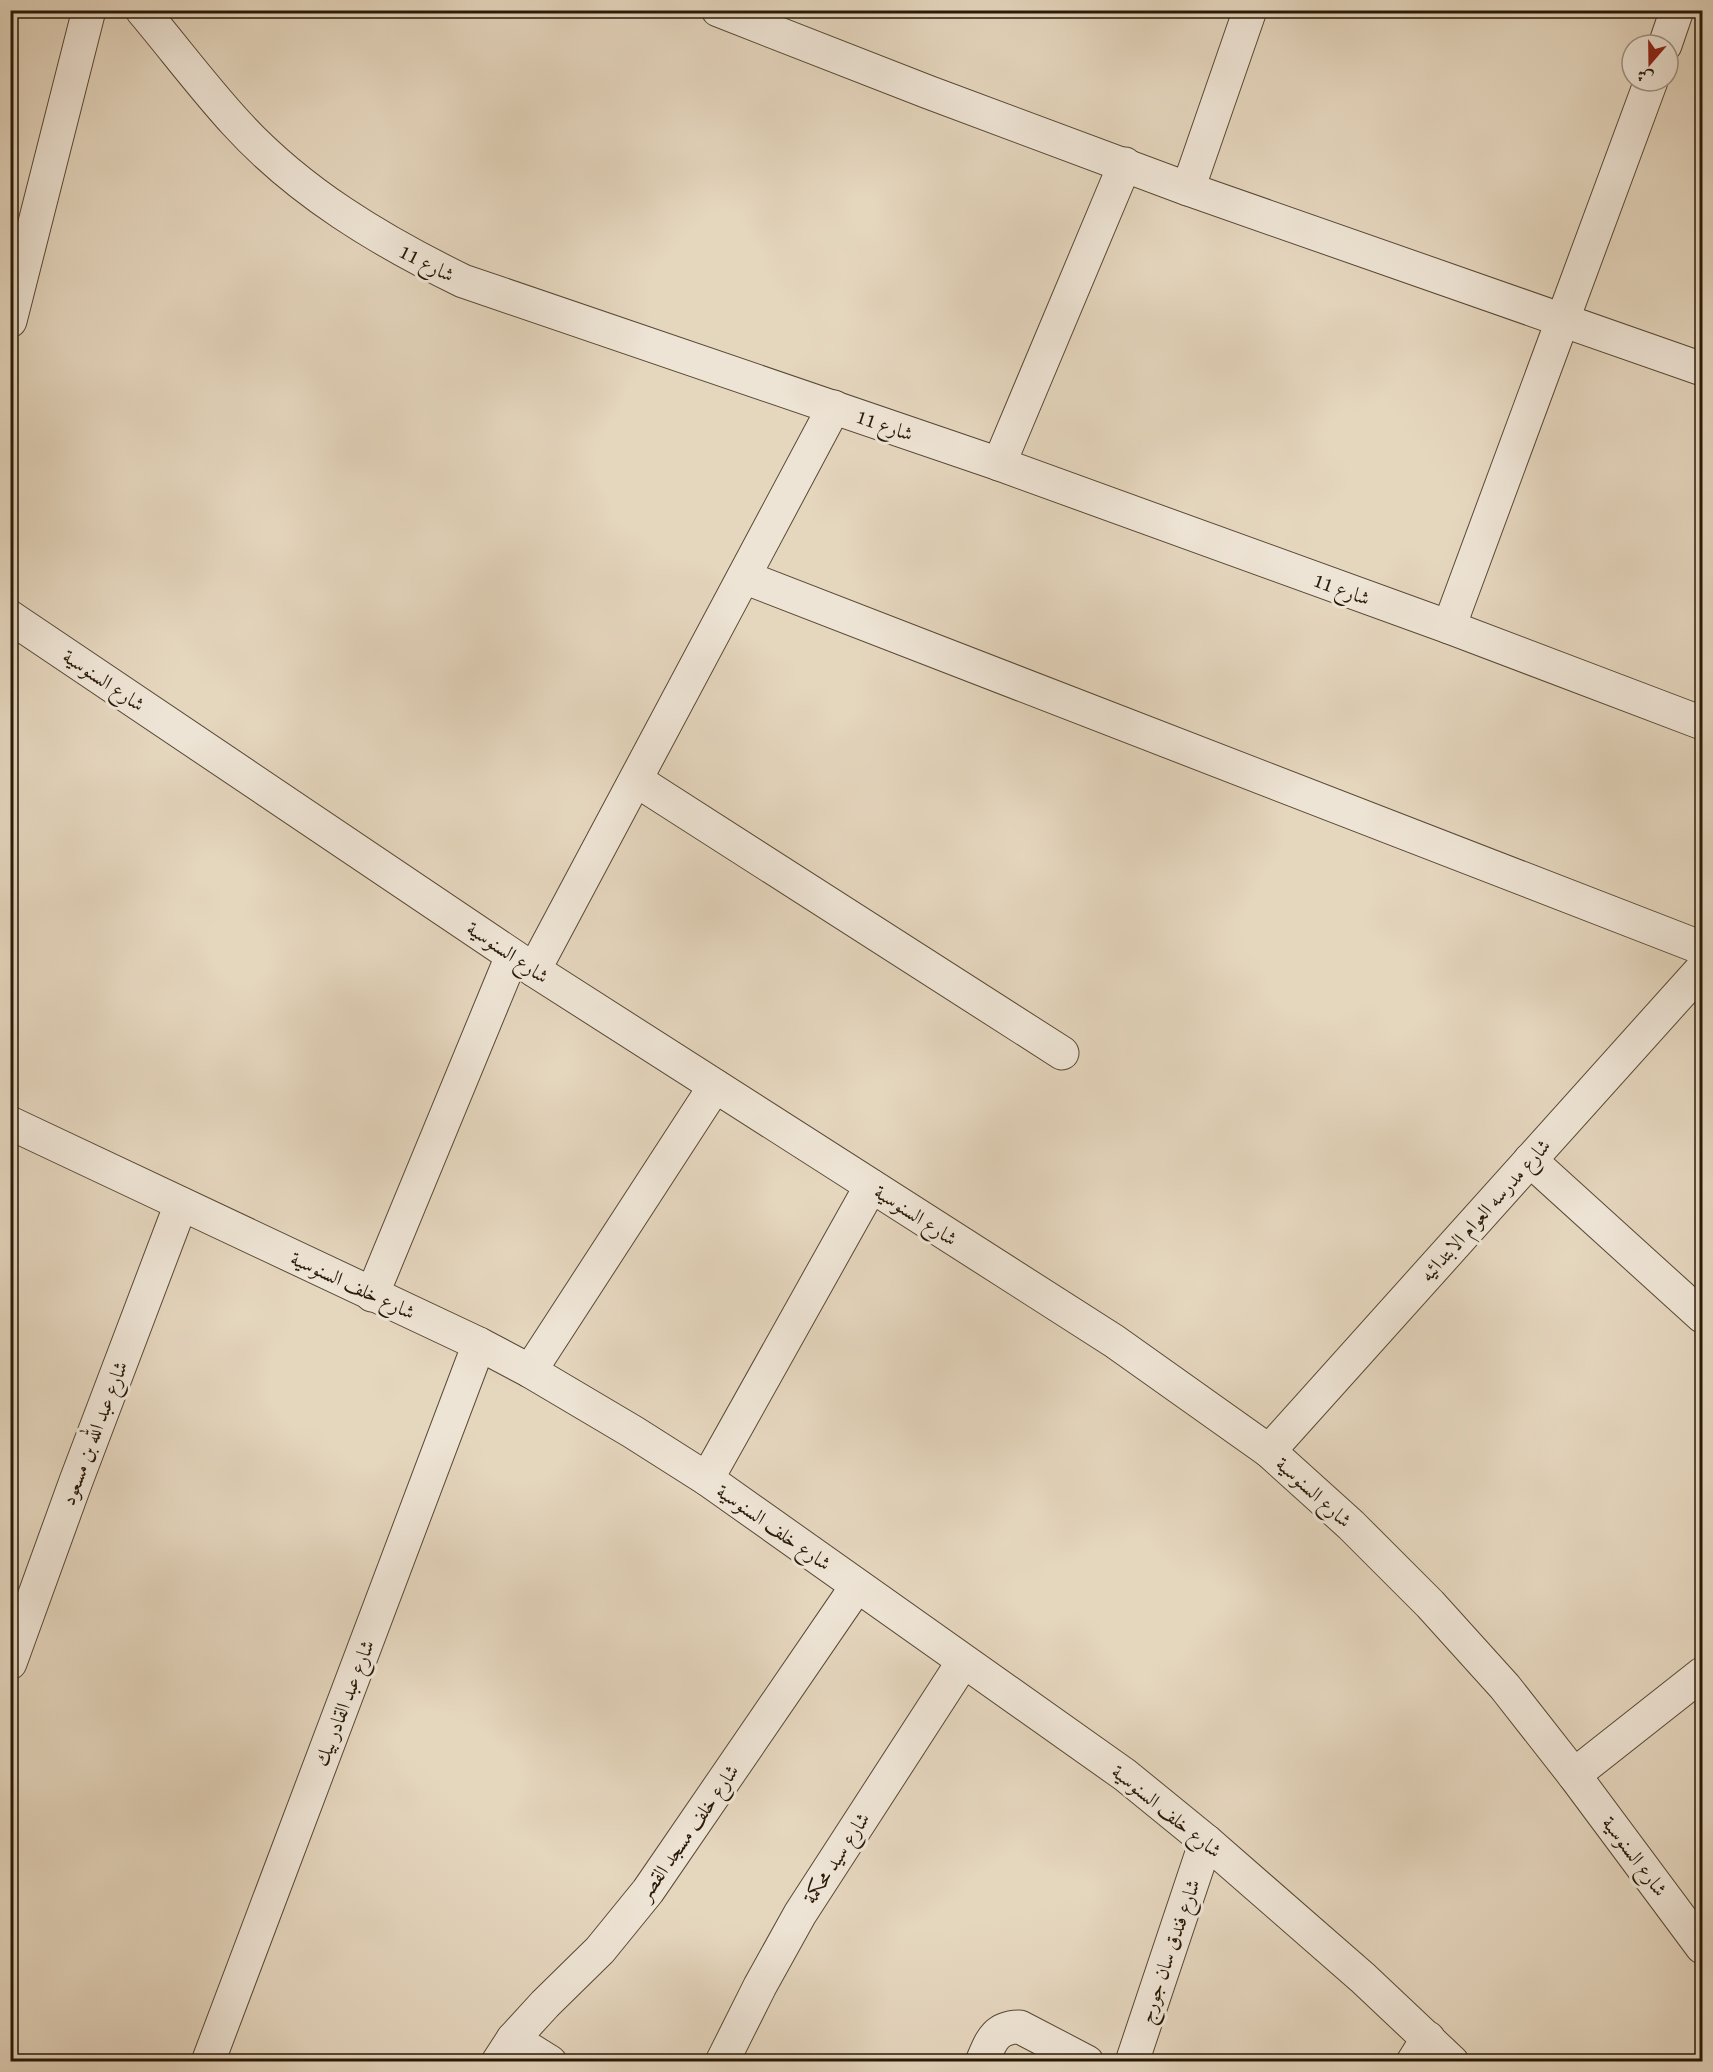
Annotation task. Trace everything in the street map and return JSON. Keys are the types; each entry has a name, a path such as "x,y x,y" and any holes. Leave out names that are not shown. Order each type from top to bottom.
{"street":[{"path":"10,321 89,10"},
{"name":"شارع 11","path":"142,10 236,123 276,162 364,229 413,257 463,281 999,464 1449,627 1702,723"},
{"path":"718,10 928,92 1188,189 1702,369"},
{"path":"1188,189 1250,10"},
{"path":"1669,33 1677,10"},
{"path":"1449,627 1647,93"},
{"path":"999,464 1125,164"},
{"path":"372,1295 523,963 636,780 834,407"},
{"path":"744,577 1702,948"},
{"name":"شارع السنوسية","path":"10,617 523,963 1114,1341 1269,1451 1351,1525 1430,1604 1505,1687 1574,1775 1702,1947"},
{"path":"636,780 1062,1053"},
{"name":"شارع مدرسه العوام الابتدائيه","path":"1269,1451 1702,969"},
{"path":"530,1371 715,1086"},
{"name":"شارع خلف السنوسية","path":"10,1123 479,1344 530,1371 707,1479 1125,1776 1206,1841 1363,1978 1420,2050 1452,2061"},
{"path":"1530,1160 1702,1316"},
{"path":"707,1479 871,1186"},
{"name":"شارع عبد الله بن مسعود","path":"10,1663 181,1204"},
{"name":"شارع عبد القادر بيك","path":"208,2061 479,1344"},
{"name":"شارع خلف مسجد القصر","path":"506,2050 545,2004 600,1950 648,1891 857,1586"},
{"name":"شارع سيد محكمة","path":"722,2061 800,1914 963,1662"},
{"path":"1574,1775 1702,1674"},
{"name":"شارع فندق سان جورج","path":"1132,2061 1206,1841"},
{"path":"982,2061 998,2032 1008,2027 1020,2027 1087,2061"},
{"path":"506,2050 550,2061"}]}
